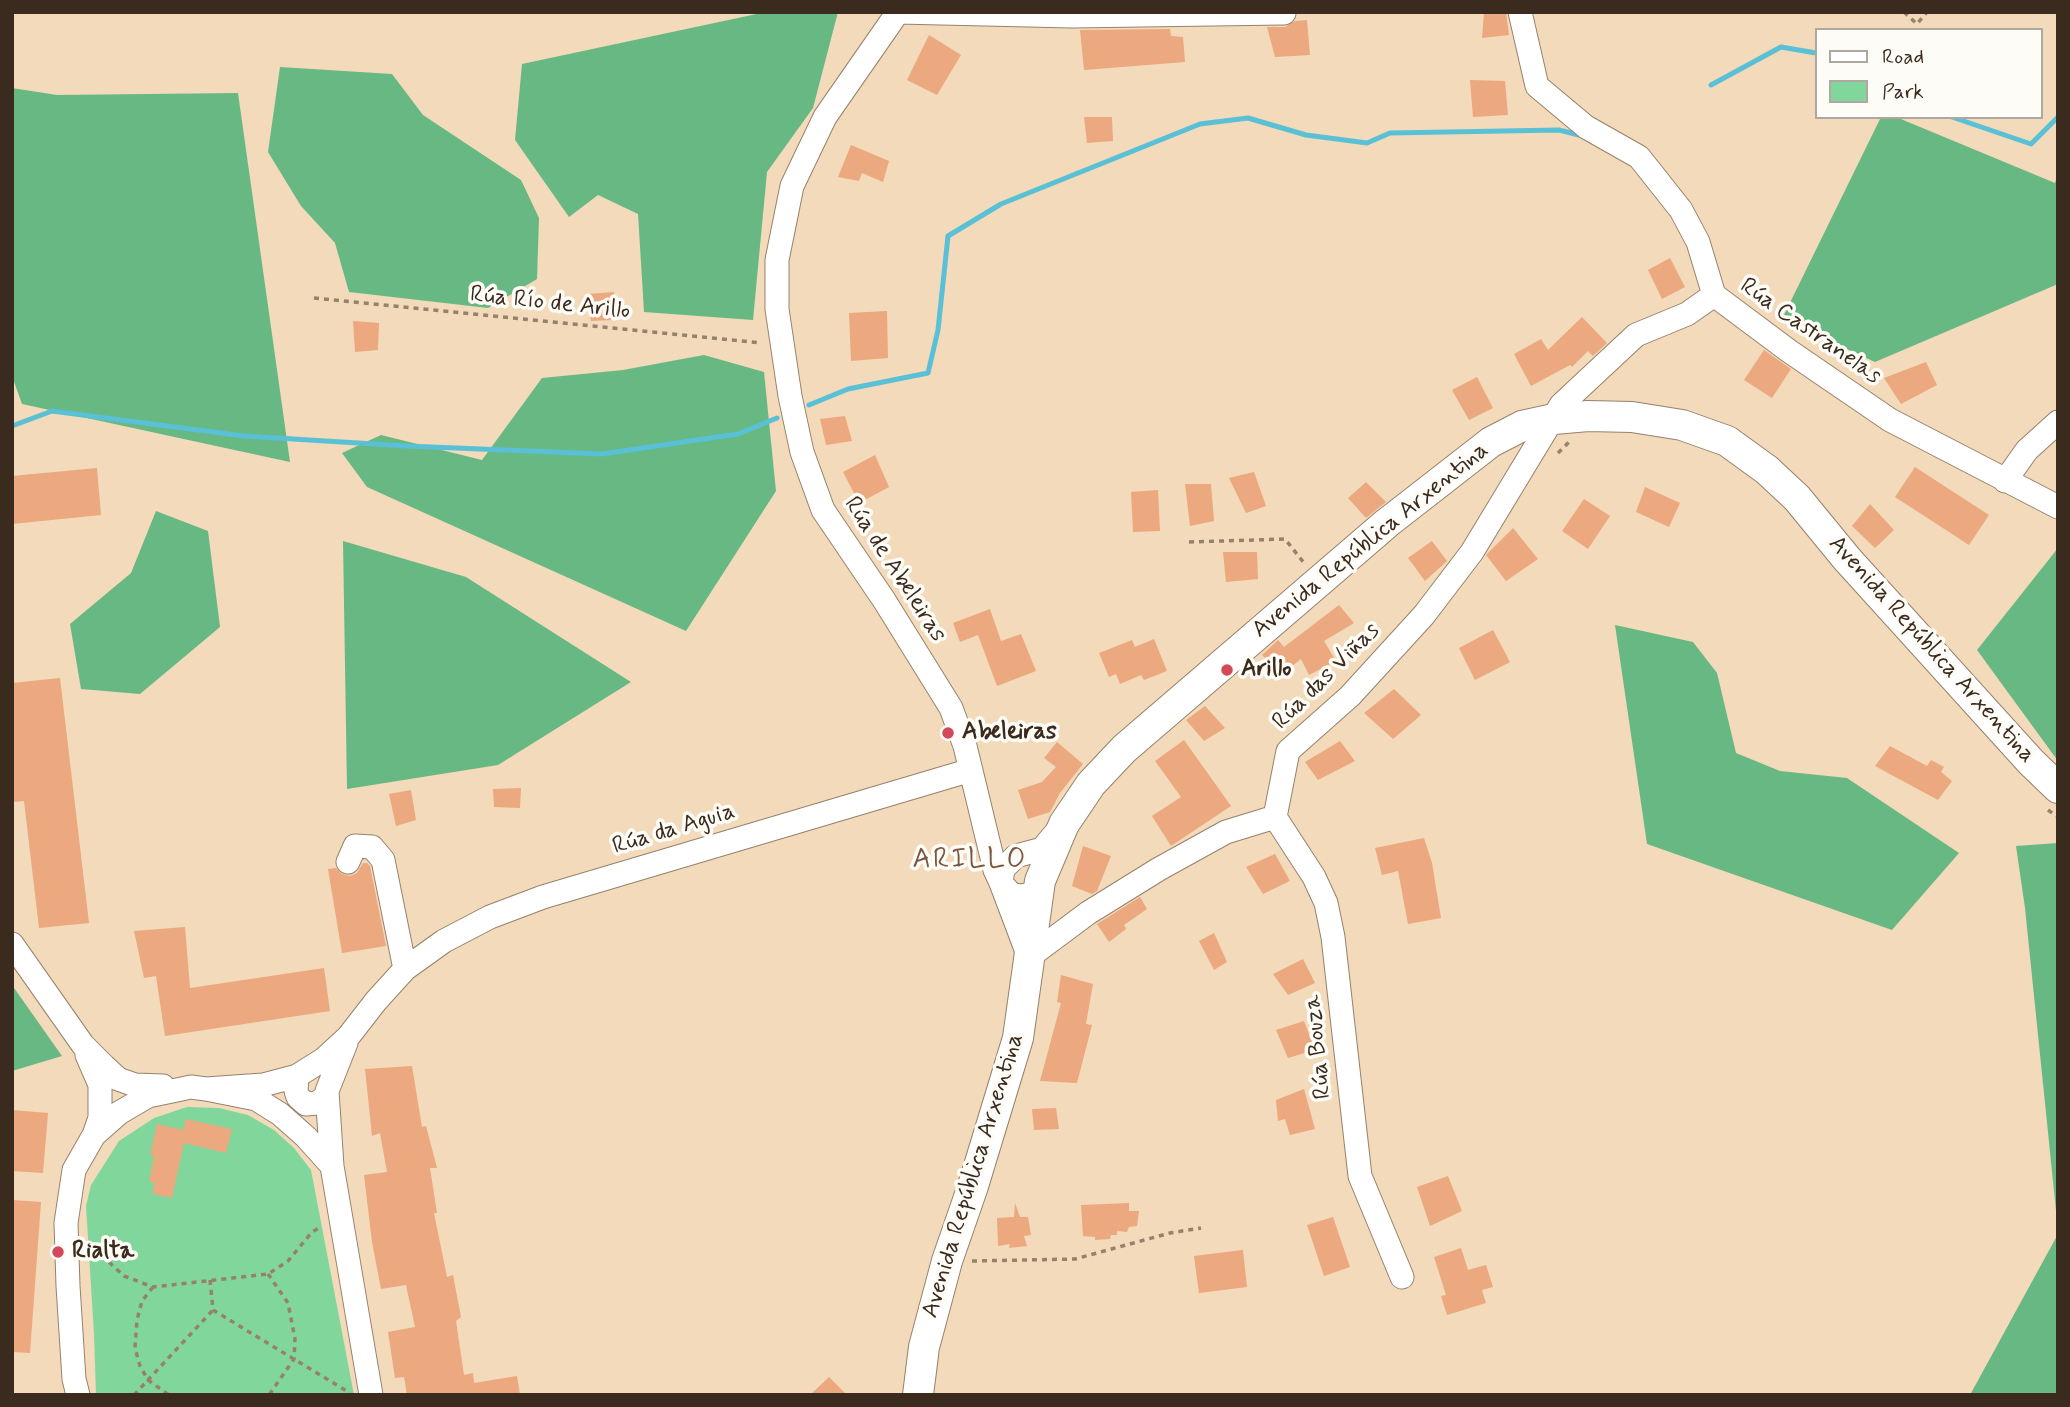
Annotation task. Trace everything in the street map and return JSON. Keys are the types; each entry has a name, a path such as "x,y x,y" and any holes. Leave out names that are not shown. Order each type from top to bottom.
{"main road":[{"name":"Avenida República Arxentina","path":"918,1395 924,1347 947,1261 974,1186 1018,1038 1039,887 1064,824 1091,784 1124,749 1435,484 1492,442 1522,426 1563,429 1588,416 1632,417 1682,425 1727,441 1767,470 1797,498 1857,569 2031,762 2052,799"}],"street":[{"path":"898,12 1072,16 1284,13"},
{"name":"Rúa de Abeleiras","path":"898,12 825,117 792,186 777,260 777,309 790,396 802,452 823,510 884,600 951,708 971,770 995,870 1001,883"},
{"path":"1520,12 1537,86 1586,127 1639,157 1682,209 1698,242 1714,295"},
{"name":"Rúa Castranelas","path":"1563,429 1565,401 1636,335 1687,314 1714,295 1789,351 1890,420 2058,507"},
{"path":"2005,481 2027,450 2058,422"},
{"name":"Rúa das Viñas","path":"1275,817 1288,751 1350,696 1424,615 1563,429"},
{"name":"Rúa da Aguia","path":"72,1390 66,1223 74,1170 94,1135 120,1113 148,1096 198,1088 263,1085 298,1076 324,1059 348,1037 405,969 455,935 490,917 543,897 971,770"},
{"name":"Rúa de Abeleiras","path":"979,804 1039,887"},
{"path":"1028,957 1088,913 1159,869 1226,832 1275,817"},
{"name":"Rúa Bouza","path":"1275,817 1314,877 1326,903 1333,937 1360,1176 1402,1277"},
{"name":"Avenida República Arxentina","path":"1016,856 1042,849 1064,824"},
{"path":"348,862 355,846 372,847 383,860 405,969"},
{"path":"1016,856 1003,869 1001,883 1012,895 1039,887"},
{"name":"Avenida República Arxentina","path":"1001,883 1028,957"},
{"path":"12,944 83,1045 118,1079 135,1085 198,1088"},
{"name":"Rúa da Aguia","path":"348,1037 327,1096 332,1166 371,1394"},
{"path":"83,1045 100,1085 100,1118 94,1135"},
{"path":"298,1076 296,1091 306,1104 317,1103 327,1096"},
{"name":"Rúa da Aguia","path":"198,1088 256,1099 280,1114 306,1137 332,1166"}],"path":[{"path":"1905,12 1917,24 1927,12"},
{"name":"Rúa Río de Arillo","path":"314,298 748,343 782,343"},
{"path":"1551,459 1563,429"},
{"path":"1189,542 1285,540 1316,583"},
{"path":"2052,799 2058,817"},
{"path":"66,1223 124,1276 153,1287 268,1274 288,1261 312,1231 341,1217"},
{"path":"947,1261 1075,1259 1170,1233 1201,1228"},
{"path":"268,1274 288,1303 293,1323 294,1359 269,1395"},
{"path":"134,1395 213,1310 210,1280"},
{"path":"153,1287 142,1301 135,1348 140,1366 148,1380 169,1395"},
{"path":"213,1310 347,1394 371,1394"}],"green space":[{"path":"766,12 838,12 813,108 767,172 753,320 644,312 638,214 598,195 569,217 515,140 522,64"},
{"path":"280,67 392,74 423,115 521,180 539,218 537,279 488,308 349,292 335,243 301,206 268,152"},
{"path":"12,88 57,95 238,93 290,462 22,404 12,376"},
{"path":"1880,119 1901,119 2055,183 2058,173 2058,284 1875,362 1782,319"},
{"path":"704,355 764,372 776,491 686,631 367,487 342,453 381,435 482,460 542,378 623,370"},
{"path":"156,511 208,531 220,627 140,694 81,689 70,624 131,573"},
{"path":"343,541 466,577 631,682 498,765 347,789"},
{"path":"2058,548 2058,761 1977,650"},
{"path":"1615,625 1693,642 1717,673 1736,753 1780,771 1847,778 1959,853 1892,930 1647,844"},
{"path":"2058,843 2058,1230 2025,908 2016,846"},
{"path":"12,985 62,1056 12,1071"},
{"path":"187,1107 219,1108 248,1115 274,1130 294,1148 311,1170 354,1395 96,1395 86,1206 91,1185 119,1141 154,1118"},
{"path":"2058,1234 2058,1395 1970,1395"}],"building":[{"path":"1484,12 1506,12 1509,35 1482,38"},
{"path":"1307,20 1310,55 1275,57 1267,27 1285,27 1295,21"},
{"path":"1170,29 1171,36 1183,37 1185,62 1084,70 1080,30"},
{"path":"929,35 961,55 937,95 907,80"},
{"path":"1470,80 1505,81 1508,115 1473,117"},
{"path":"1084,117 1112,117 1113,141 1087,143"},
{"path":"851,145 889,161 883,182 862,173 859,181 838,177"},
{"path":"1670,258 1685,287 1662,299 1648,270"},
{"path":"614,292 613,320 591,321 587,294"},
{"path":"887,311 888,358 851,361 849,313"},
{"path":"1582,317 1607,343 1593,356 1588,351 1572,367 1570,365 1531,386 1514,354 1541,339 1548,350"},
{"path":"353,321 379,323 378,350 355,352"},
{"path":"1764,350 1791,369 1772,398 1744,380"},
{"path":"1926,362 1937,385 1901,404 1884,378"},
{"path":"1477,377 1493,408 1469,420 1452,390"},
{"path":"845,416 852,441 826,445 820,419"},
{"path":"875,455 889,487 859,503 843,472"},
{"path":"1915,467 1989,515 1969,545 1895,497"},
{"path":"97,468 101,515 12,524 12,476"},
{"path":"1254,472 1266,506 1246,513 1229,478"},
{"path":"1366,482 1386,502 1366,518 1348,498"},
{"path":"1185,484 1211,484 1214,521 1190,526"},
{"path":"1645,487 1680,503 1669,527 1636,512"},
{"path":"1158,490 1160,531 1133,532 1131,492"},
{"path":"1584,499 1610,516 1588,549 1562,531"},
{"path":"1870,504 1894,530 1875,548 1852,526"},
{"path":"1513,528 1538,559 1506,581 1486,555"},
{"path":"1432,541 1447,561 1425,581 1408,558"},
{"path":"1223,552 1257,552 1258,579 1226,582"},
{"path":"1339,605 1354,623 1324,641 1336,661 1309,675 1301,659 1282,674 1262,655 1278,640 1284,647"},
{"path":"990,609 1001,641 1021,634 1036,671 997,686 978,635 960,642 953,623"},
{"path":"1493,630 1510,662 1475,680 1459,648"},
{"path":"1154,639 1167,671 1144,680 1141,675 1120,684 1116,674 1109,677 1099,653 1132,640 1135,647"},
{"path":"60,678 89,923 39,928 24,801 12,802 12,683"},
{"path":"1394,689 1421,715 1393,739 1364,713"},
{"path":"1205,706 1225,728 1204,741 1186,720"},
{"path":"1184,740 1231,806 1171,846 1152,816 1181,797 1155,761"},
{"path":"1340,741 1355,761 1318,780 1305,762"},
{"path":"1057,742 1083,764 1060,793 1050,812 1028,819 1018,790 1042,782 1056,767 1044,758"},
{"path":"1890,746 1927,766 1931,760 1944,767 1941,772 1952,781 1938,800 1875,766"},
{"path":"521,788 520,808 494,807 493,789"},
{"path":"411,790 416,820 396,826 389,794"},
{"path":"1424,838 1432,863 1441,918 1408,924 1398,871 1382,875 1375,848"},
{"path":"1083,846 1111,856 1097,891 1092,894 1072,886"},
{"path":"1275,854 1290,881 1263,894 1246,867"},
{"path":"363,863 370,866 386,946 342,953 328,869 336,868 342,874 350,876 357,873"},
{"path":"1140,897 1147,909 1124,925 1126,929 1109,942 1097,924"},
{"path":"185,927 190,988 324,968 330,1011 165,1036 156,976 144,978 134,931"},
{"path":"1214,933 1227,962 1214,970 1199,941"},
{"path":"1303,959 1315,983 1288,995 1273,974"},
{"path":"1061,975 1093,984 1086,1024 1092,1025 1077,1083 1040,1081 1061,1003 1057,1002"},
{"path":"1304,1021 1315,1050 1288,1058 1276,1030"},
{"path":"412,1066 422,1127 426,1126 437,1168 430,1168 437,1213 434,1213 447,1277 453,1275 461,1317 456,1321 464,1375 473,1373 474,1383 517,1376 520,1395 407,1395 404,1377 395,1378 388,1332 415,1327 406,1285 381,1289 364,1175 387,1172 380,1133 372,1136 365,1069"},
{"path":"1304,1089 1315,1129 1290,1135 1285,1119 1278,1121 1276,1100"},
{"path":"1056,1108 1059,1129 1034,1130 1032,1109"},
{"path":"12,1110 48,1113 43,1173 12,1171"},
{"path":"186,1119 232,1129 226,1153 184,1143 172,1198 153,1194 154,1182 149,1182 154,1156 150,1155 157,1124 183,1130"},
{"path":"1448,1176 1462,1211 1430,1226 1417,1187"},
{"path":"12,1200 41,1202 30,1353 12,1352"},
{"path":"1015,1203 1020,1217 1028,1217 1031,1235 1024,1236 1027,1246 998,1246 997,1218 1014,1217"},
{"path":"1129,1203 1129,1211 1139,1211 1137,1226 1129,1227 1127,1232 1117,1231 1117,1235 1111,1235 1110,1239 1095,1240 1095,1237 1083,1236 1081,1205"},
{"path":"1333,1217 1350,1267 1324,1276 1307,1225"},
{"path":"1461,1248 1468,1270 1486,1265 1493,1287 1482,1290 1486,1303 1447,1315 1441,1296 1446,1295 1434,1257"},
{"path":"1243,1250 1247,1287 1199,1293 1194,1256"},
{"path":"829,1377 847,1395 810,1395"}],"waterway":[{"path":"1711,85 1781,47 1814,53"},
{"path":"1958,119 2031,144 2058,117"},
{"path":"809,405 848,389 928,373 938,330 948,236 1001,204 1200,124 1248,118 1306,135 1367,143 1390,133 1559,130 1583,136"},
{"path":"12,426 52,411 244,436 602,454 738,434 777,418"}],"place":[{"name":"Arillo","path":"1227,670"},
{"name":"Abeleiras","path":"948,733"},
{"name":"Rialta","path":"58,1252"}],"district":[{"name":"ARILLO","path":"970,861"}]}
